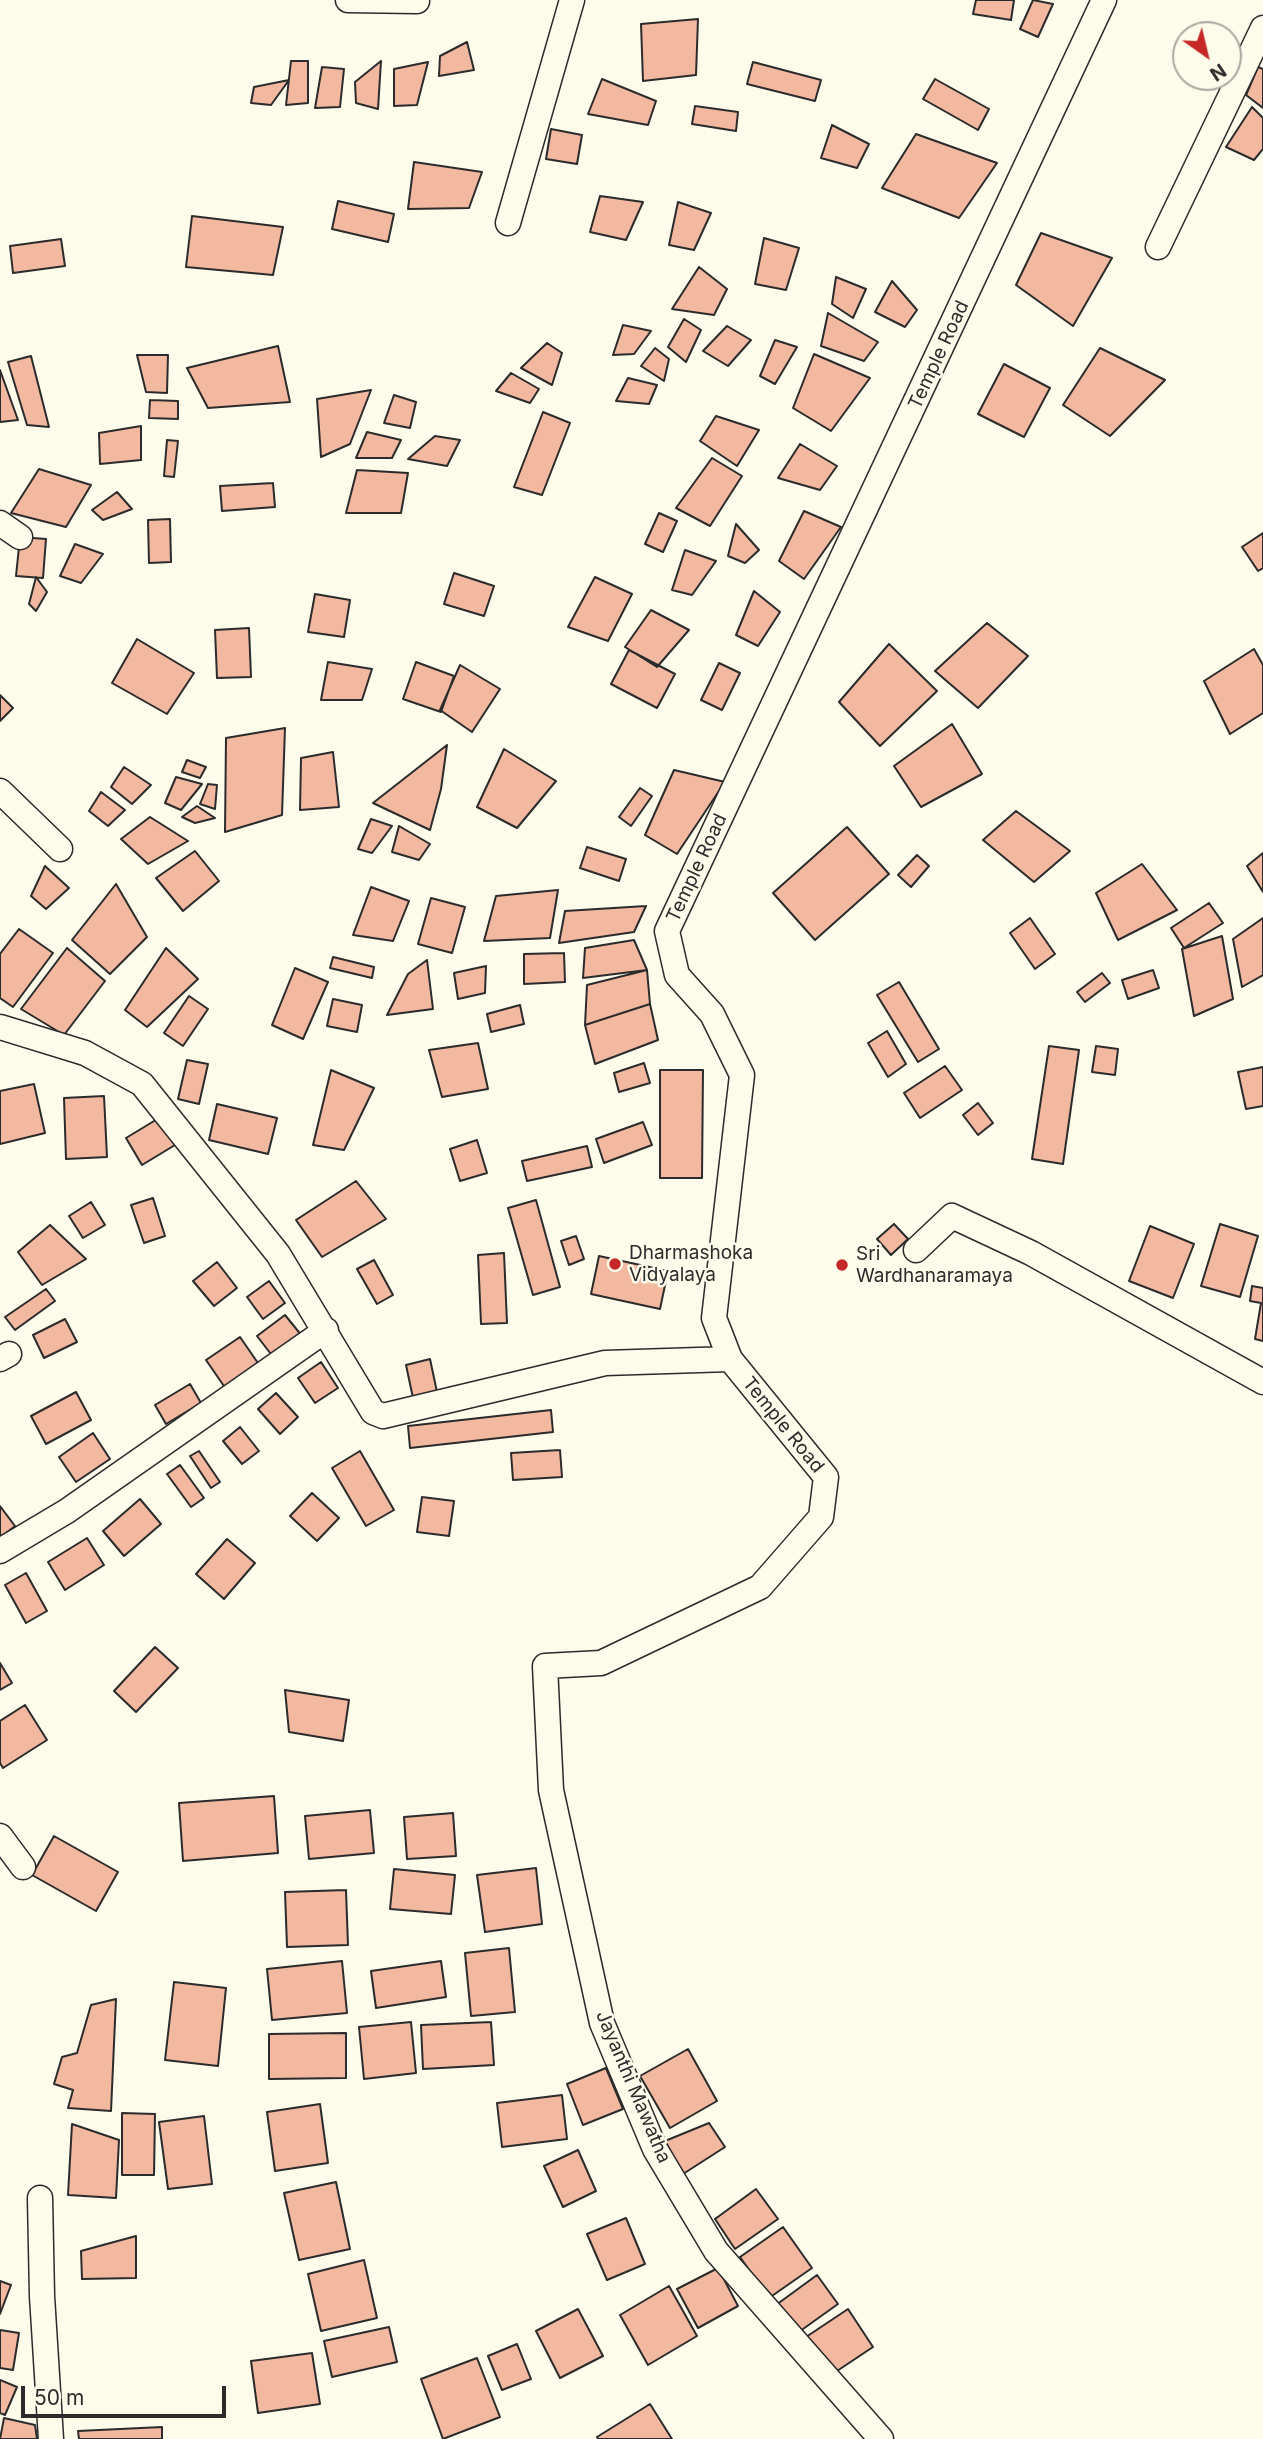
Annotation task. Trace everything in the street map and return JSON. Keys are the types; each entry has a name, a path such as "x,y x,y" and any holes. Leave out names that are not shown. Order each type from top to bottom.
{"street":[{"path":"348,0 417,1"},
{"path":"508,223 572,0"},
{"name":"Temple Road","path":"545,1666 601,1663 760,1587 821,1517 826,1477 730,1359 713,1318 742,1075 712,1014 677,975 667,931 1104,0"},
{"path":"1158,247 1263,28"},
{"path":"0,791 60,849"},
{"path":"0,1027 85,1052 142,1084 278,1254 373,1412 383,1416 605,1363 730,1359"},
{"path":"916,1250 952,1216 1031,1253 1263,1382"},
{"path":"0,1551 68,1511 326,1330"},
{"name":"Jayanthi Mawatha","path":"545,1666 551,1790 600,2011 655,2149 716,2250 881,2439"},
{"path":"0,1836 23,1867"},
{"path":"40,2197 42,2296 51,2439"}],"building":[{"path":"976,0 1014,0 1011,20 973,14"},
{"path":"1033,0 1053,4 1038,37 1020,29"},
{"path":"698,19 696,75 643,81 641,24"},
{"path":"467,42 474,70 439,76 440,56"},
{"path":"291,61 308,61 308,103 286,105"},
{"path":"381,61 378,109 356,103 355,82"},
{"path":"428,62 417,105 394,106 394,69"},
{"path":"753,62 821,80 815,101 747,84"},
{"path":"322,67 344,69 340,107 315,108"},
{"path":"1258,67 1263,69 1263,108 1246,95"},
{"path":"602,79 656,101 648,125 588,114"},
{"path":"935,79 989,109 978,130 923,99"},
{"path":"289,80 271,105 251,103 254,87"},
{"path":"695,106 738,112 736,131 692,124"},
{"path":"1252,107 1263,118 1263,149 1254,160 1226,147"},
{"path":"832,125 869,144 857,168 821,158"},
{"path":"551,129 582,135 577,164 546,159"},
{"path":"916,134 997,163 959,218 882,188"},
{"path":"414,162 482,172 469,208 408,209"},
{"path":"600,196 643,202 626,240 590,232"},
{"path":"338,201 394,214 388,242 332,229"},
{"path":"678,202 711,213 694,250 669,245"},
{"path":"192,216 283,227 273,275 186,267"},
{"path":"1041,233 1112,258 1073,326 1016,285"},
{"path":"764,238 799,248 786,290 755,284"},
{"path":"61,239 65,266 13,273 10,246"},
{"path":"699,267 727,289 714,315 672,309"},
{"path":"836,277 866,289 853,318 832,304"},
{"path":"892,281 917,310 905,327 875,312"},
{"path":"828,313 878,342 864,361 821,346"},
{"path":"684,319 701,330 686,362 668,347"},
{"path":"623,325 651,331 634,354 613,355"},
{"path":"727,326 751,340 728,366 703,351"},
{"path":"775,340 797,347 775,384 760,376"},
{"path":"547,343 562,353 552,385 521,368"},
{"path":"278,346 290,402 208,408 187,368"},
{"path":"655,348 669,359 664,381 641,366"},
{"path":"1100,348 1165,380 1110,436 1063,405"},
{"path":"814,354 870,378 831,431 793,408"},
{"path":"137,355 168,355 167,393 146,392"},
{"path":"31,356 49,427 27,425 8,362"},
{"path":"1004,364 1050,388 1024,437 978,414"},
{"path":"0,370 18,420 0,422"},
{"path":"511,373 539,389 530,403 496,391"},
{"path":"628,378 657,385 649,404 616,401"},
{"path":"371,390 350,444 321,457 317,399"},
{"path":"394,395 416,402 410,428 384,423"},
{"path":"150,400 178,401 178,419 149,418"},
{"path":"543,412 570,423 542,495 514,487"},
{"path":"716,416 759,430 737,466 700,441"},
{"path":"141,426 141,460 100,464 99,433"},
{"path":"367,432 401,440 392,458 356,458"},
{"path":"435,436 460,440 447,466 408,459"},
{"path":"167,440 178,441 174,477 164,476"},
{"path":"800,444 837,466 820,490 778,478"},
{"path":"712,458 742,476 710,526 676,508"},
{"path":"39,469 91,485 66,527 11,513"},
{"path":"357,470 408,473 401,513 346,513"},
{"path":"273,483 275,507 222,511 220,486"},
{"path":"117,492 132,509 103,520 92,510"},
{"path":"804,511 841,527 804,579 779,561"},
{"path":"659,513 677,521 663,552 645,544"},
{"path":"170,519 171,562 149,563 148,520"},
{"path":"736,524 759,550 745,563 728,556"},
{"path":"1263,533 1263,568 1258,571 1242,547"},
{"path":"20,537 46,539 43,578 16,576"},
{"path":"75,544 103,554 81,583 60,576"},
{"path":"685,550 716,561 692,595 672,590"},
{"path":"454,573 494,586 484,616 444,604"},
{"path":"36,577 47,592 36,611 29,604"},
{"path":"595,577 632,594 608,641 568,627"},
{"path":"754,591 780,612 758,646 736,635"},
{"path":"315,594 350,600 344,637 308,632"},
{"path":"651,610 689,630 657,667 625,647"},
{"path":"987,623 1028,656 978,708 935,671"},
{"path":"249,628 251,677 217,678 215,630"},
{"path":"137,639 194,673 167,714 112,683"},
{"path":"889,644 937,691 880,746 839,702"},
{"path":"1254,649 1263,665 1263,713 1230,734 1204,681"},
{"path":"629,650 675,674 657,708 611,684"},
{"path":"328,662 372,669 362,700 321,700"},
{"path":"416,662 454,676 441,712 403,699"},
{"path":"719,663 740,673 722,710 701,700"},
{"path":"460,665 500,689 472,732 440,710"},
{"path":"0,695 13,708 0,721"},
{"path":"952,724 982,774 921,807 894,766"},
{"path":"285,728 282,815 225,832 226,738"},
{"path":"447,745 441,789 430,830 373,803"},
{"path":"504,749 556,781 517,828 477,807"},
{"path":"333,752 339,807 300,810 301,758"},
{"path":"187,760 206,767 200,778 182,772"},
{"path":"124,767 151,785 132,804 111,787"},
{"path":"674,770 725,782 677,854 645,835"},
{"path":"176,777 202,784 181,810 165,803"},
{"path":"208,784 217,785 215,809 200,804"},
{"path":"640,788 652,796 631,826 619,817"},
{"path":"101,792 125,810 108,826 89,811"},
{"path":"197,806 215,818 195,823 182,817"},
{"path":"1016,811 1070,851 1034,882 983,840"},
{"path":"150,817 188,841 148,864 121,839"},
{"path":"371,819 392,826 372,853 358,849"},
{"path":"399,826 430,844 419,860 392,852"},
{"path":"847,827 889,874 815,940 773,893"},
{"path":"587,847 626,859 619,881 580,868"},
{"path":"195,851 219,881 183,911 156,878"},
{"path":"1263,853 1263,892 1247,866"},
{"path":"917,855 929,866 911,887 898,875"},
{"path":"1142,864 1177,910 1118,940 1096,893"},
{"path":"45,866 69,888 46,909 31,896"},
{"path":"116,884 147,937 110,974 72,940"},
{"path":"371,887 409,901 393,941 353,935"},
{"path":"558,890 550,938 484,941 496,896"},
{"path":"431,898 465,907 452,953 418,944"},
{"path":"1209,903 1223,923 1184,948 1171,928"},
{"path":"646,906 634,932 559,943 565,911"},
{"path":"1030,918 1055,954 1035,969 1010,933"},
{"path":"1263,918 1263,975 1242,987 1233,939"},
{"path":"19,929 53,953 13,1007 0,998 0,954"},
{"path":"1222,936 1233,999 1194,1016 1182,949"},
{"path":"634,940 647,970 583,978 585,948"},
{"path":"67,948 105,981 64,1035 21,1009"},
{"path":"166,948 198,979 147,1027 125,1010"},
{"path":"564,953 565,982 524,984 524,954"},
{"path":"333,957 374,967 372,978 330,968"},
{"path":"427,960 433,1009 387,1015 408,974"},
{"path":"486,966 485,993 458,999 454,973"},
{"path":"295,968 328,982 303,1039 272,1025"},
{"path":"647,970 650,1004 585,1025 587,985"},
{"path":"1153,970 1159,988 1128,999 1122,980"},
{"path":"1102,973 1110,983 1085,1002 1077,992"},
{"path":"899,982 939,1049 918,1062 877,995"},
{"path":"189,996 208,1009 183,1046 164,1033"},
{"path":"333,999 362,1005 357,1032 327,1026"},
{"path":"650,1004 658,1040 595,1064 585,1025"},
{"path":"520,1005 524,1024 491,1032 487,1014"},
{"path":"887,1031 906,1064 888,1077 868,1043"},
{"path":"478,1043 488,1089 442,1097 429,1050"},
{"path":"1049,1046 1079,1050 1063,1164 1032,1159"},
{"path":"1096,1046 1118,1049 1115,1075 1092,1072"},
{"path":"187,1060 208,1064 199,1104 178,1099"},
{"path":"644,1063 650,1083 619,1092 614,1073"},
{"path":"945,1066 962,1090 920,1118 904,1093"},
{"path":"1263,1067 1263,1106 1246,1109 1238,1072"},
{"path":"331,1070 374,1088 344,1150 313,1145"},
{"path":"660,1070 703,1070 702,1178 660,1178"},
{"path":"34,1084 45,1133 0,1144 0,1091"},
{"path":"104,1096 107,1157 66,1159 64,1098"},
{"path":"978,1103 993,1123 978,1135 963,1115"},
{"path":"217,1104 277,1118 268,1154 209,1140"},
{"path":"159,1118 175,1145 142,1165 126,1138"},
{"path":"643,1122 652,1145 604,1163 596,1139"},
{"path":"477,1140 487,1173 460,1181 450,1149"},
{"path":"587,1146 592,1167 527,1181 522,1161"},
{"path":"356,1181 386,1219 322,1257 296,1220"},
{"path":"153,1198 165,1236 144,1243 131,1205"},
{"path":"536,1200 560,1287 533,1295 508,1208"},
{"path":"91,1202 105,1225 83,1238 69,1216"},
{"path":"894,1224 908,1239 891,1255 877,1239"},
{"path":"1220,1224 1258,1236 1240,1297 1201,1286"},
{"path":"50,1225 86,1259 42,1285 18,1252"},
{"path":"1150,1226 1194,1244 1173,1298 1129,1281"},
{"path":"576,1236 584,1259 569,1265 561,1241"},
{"path":"504,1253 507,1323 481,1324 478,1255"},
{"path":"599,1256 668,1271 660,1309 591,1294"},
{"path":"374,1260 393,1295 377,1304 357,1269"},
{"path":"217,1262 237,1288 214,1306 193,1281"},
{"path":"269,1281 285,1303 263,1319 247,1297"},
{"path":"1252,1286 1263,1288 1263,1341 1255,1339 1261,1303 1250,1301"},
{"path":"46,1289 55,1301 15,1330 5,1317"},
{"path":"285,1315 302,1336 274,1358 257,1336"},
{"path":"65,1319 77,1342 44,1358 33,1335"},
{"path":"240,1337 260,1366 226,1389 206,1360"},
{"path":"430,1359 437,1392 413,1398 406,1365"},
{"path":"321,1362 338,1388 315,1403 298,1378"},
{"path":"190,1384 201,1403 166,1424 155,1405"},
{"path":"76,1392 91,1420 46,1444 31,1416"},
{"path":"276,1393 298,1417 280,1434 258,1409"},
{"path":"551,1410 553,1432 410,1448 408,1426"},
{"path":"240,1427 259,1451 242,1464 223,1441"},
{"path":"93,1433 110,1459 76,1482 59,1457"},
{"path":"560,1450 562,1477 513,1480 511,1453"},
{"path":"199,1451 220,1482 211,1488 190,1456"},
{"path":"360,1451 394,1510 366,1526 332,1468"},
{"path":"180,1465 204,1498 191,1507 167,1474"},
{"path":"312,1493 339,1518 317,1541 290,1516"},
{"path":"422,1497 454,1501 449,1536 417,1532"},
{"path":"140,1499 161,1524 124,1556 103,1531"},
{"path":"0,1506 15,1526 0,1538"},
{"path":"87,1538 104,1565 65,1590 48,1562"},
{"path":"227,1539 255,1563 224,1599 196,1574"},
{"path":"26,1573 47,1611 26,1623 5,1585"},
{"path":"155,1647 178,1668 136,1712 114,1691"},
{"path":"0,1663 12,1683 0,1690"},
{"path":"285,1690 349,1700 343,1741 289,1732"},
{"path":"25,1705 47,1740 3,1768 0,1763 0,1721"},
{"path":"274,1796 278,1853 183,1861 179,1803"},
{"path":"370,1810 374,1853 309,1859 305,1816"},
{"path":"453,1813 456,1856 407,1859 404,1817"},
{"path":"54,1836 118,1872 96,1911 32,1875"},
{"path":"536,1868 542,1924 485,1932 477,1875"},
{"path":"394,1869 455,1875 451,1914 390,1909"},
{"path":"346,1890 348,1945 287,1947 285,1892"},
{"path":"509,1948 515,2012 471,2016 465,1953"},
{"path":"342,1961 347,2013 272,2020 267,1969"},
{"path":"441,1961 446,1997 376,2008 371,1971"},
{"path":"174,1982 226,1988 218,2066 165,2060"},
{"path":"116,1999 111,2111 68,2108 73,2090 54,2084 62,2057 77,2053 91,2005"},
{"path":"411,2022 416,2073 364,2079 359,2027"},
{"path":"491,2022 494,2065 423,2069 421,2025"},
{"path":"346,2033 346,2078 269,2079 269,2034"},
{"path":"688,2049 717,2101 670,2128 640,2076"},
{"path":"606,2068 623,2109 583,2125 567,2084"},
{"path":"562,2095 567,2139 502,2147 497,2103"},
{"path":"320,2104 328,2163 275,2171 267,2112"},
{"path":"122,2113 155,2114 154,2175 122,2175"},
{"path":"204,2116 212,2184 168,2189 159,2122"},
{"path":"709,2123 725,2147 683,2174 665,2141"},
{"path":"72,2124 119,2140 116,2198 68,2195"},
{"path":"578,2150 596,2191 563,2207 544,2166"},
{"path":"336,2182 350,2249 299,2260 284,2193"},
{"path":"756,2189 778,2219 735,2249 715,2219"},
{"path":"626,2218 645,2264 607,2280 587,2234"},
{"path":"783,2227 812,2268 769,2298 740,2257"},
{"path":"136,2236 136,2278 82,2279 81,2251"},
{"path":"364,2260 377,2318 321,2331 308,2274"},
{"path":"718,2268 738,2306 698,2328 677,2289"},
{"path":"817,2275 838,2304 796,2334 776,2305"},
{"path":"0,2281 11,2285 0,2314"},
{"path":"669,2286 697,2336 648,2365 620,2315"},
{"path":"578,2309 603,2356 560,2378 536,2331"},
{"path":"848,2309 873,2347 828,2377 803,2339"},
{"path":"389,2327 397,2362 332,2377 324,2341"},
{"path":"0,2330 19,2333 13,2370 0,2368"},
{"path":"517,2344 531,2379 502,2390 488,2356"},
{"path":"312,2353 320,2404 258,2413 251,2361"},
{"path":"477,2358 500,2417 443,2439 421,2379"},
{"path":"0,2380 17,2387 5,2415 0,2413"},
{"path":"650,2404 672,2439 598,2439 597,2437"},
{"path":"4,2418 35,2425 37,2439 0,2439"},
{"path":"162,2427 162,2439 79,2439 78,2431"}],"place":[{"name":"Dharmashoka Vidyalaya","path":"615,1264"},
{"name":"Sri Wardhanaramaya","path":"842,1265"}]}
